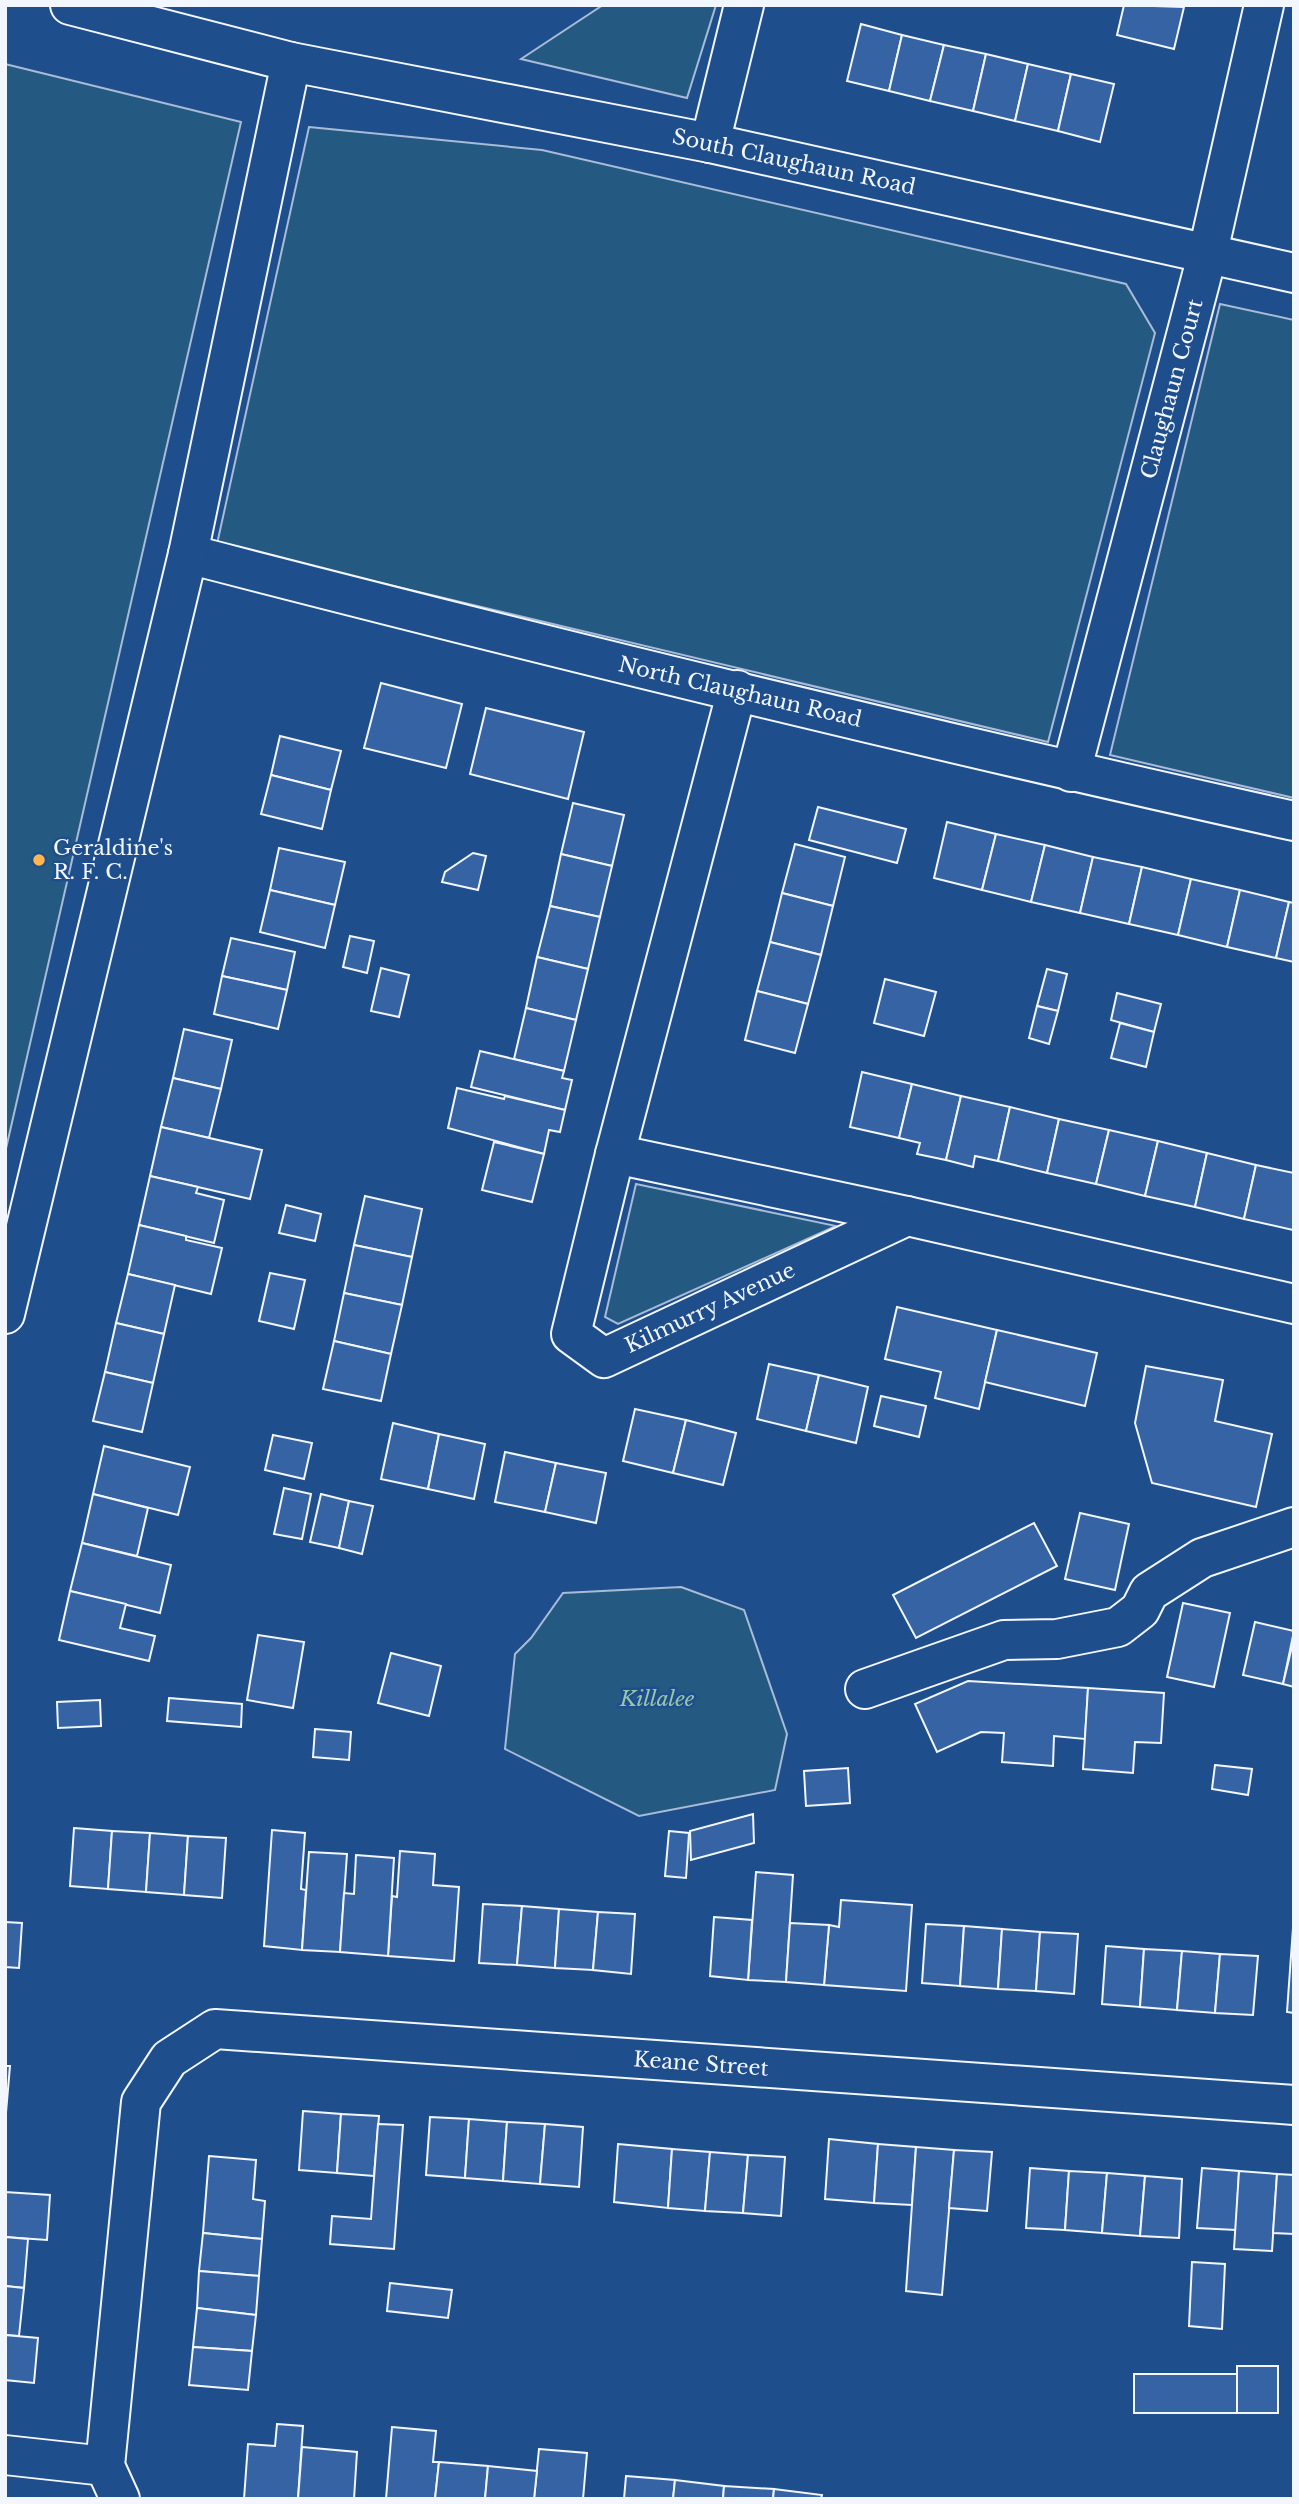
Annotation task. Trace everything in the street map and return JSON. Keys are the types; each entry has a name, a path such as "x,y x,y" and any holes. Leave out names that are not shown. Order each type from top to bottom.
{"street":[{"name":"South Claughaun Road","path":"70,5 291,62 710,143 1294,273"},
{"path":"710,143 744,5"},
{"name":"Claughaun Court","path":"1070,772 1208,252 1264,5"},
{"path":"5,1314 188,554 291,62"},
{"name":"North Claughaun Road","path":"188,554 491,633 1070,772 1294,821"},
{"name":"Kilmurry Avenue","path":"737,690 615,1154 571,1334 604,1358 907,1216"},
{"path":"615,1154 907,1216 1294,1304"},
{"path":"865,1689 1004,1640 1057,1639 1118,1627 1140,1610 1149,1592 1202,1558 1294,1527"},
{"name":"Keane Street","path":"113,2482 141,2102 170,2059 215,2029 1294,2105"},
{"path":"5,2455 113,2482"}],"green space":[{"path":"603,5 716,5 687,98 521,59"},
{"name":"Geraldine's R. F. C.","path":"5,64 241,122 5,1153"},
{"path":"309,127 542,150 1126,284 1155,333 1048,742 217,544"},
{"path":"1220,304 1294,320 1294,798 1110,755"},
{"path":"636,1184 836,1226 618,1324 605,1317"},
{"name":"Killalee","path":"681,1587 744,1610 787,1734 775,1790 639,1816 505,1749 515,1654 531,1638 563,1593"}],"building":[{"path":"1124,5 1184,7 1174,49 1117,35"},
{"path":"861,24 902,35 889,91 847,81"},
{"path":"902,35 944,45 930,101 889,91"},
{"path":"944,45 986,54 973,111 930,101"},
{"path":"986,54 1028,64 1015,121 973,111"},
{"path":"1028,64 1071,74 1058,131 1015,121"},
{"path":"1071,74 1114,84 1100,142 1058,131"},
{"path":"381,683 462,704 446,768 364,748"},
{"path":"486,708 584,732 568,799 470,774"},
{"path":"280,736 341,751 331,790 271,775"},
{"path":"271,775 331,790 322,829 261,814"},
{"path":"573,803 624,815 612,866 561,854"},
{"path":"818,807 906,829 897,863 809,840"},
{"path":"947,822 996,834 982,890 934,878"},
{"path":"996,834 1045,845 1031,902 982,890"},
{"path":"795,844 845,857 833,906 782,893"},
{"path":"1045,845 1093,857 1080,913 1031,902"},
{"path":"279,848 345,862 335,905 270,890"},
{"path":"473,853 486,856 478,890 442,882 445,872"},
{"path":"561,854 612,866 600,917 550,906"},
{"path":"1093,857 1142,867 1129,924 1080,913"},
{"path":"1142,867 1191,879 1178,935 1129,924"},
{"path":"1191,879 1240,890 1227,947 1178,935"},
{"path":"270,890 335,905 325,948 260,932"},
{"path":"1240,890 1289,902 1276,958 1227,947"},
{"path":"782,893 833,906 821,955 770,942"},
{"path":"1289,902 1294,903 1294,962 1276,958"},
{"path":"550,906 600,917 588,969 537,957"},
{"path":"350,936 374,941 367,973 343,967"},
{"path":"231,938 295,952 287,990 222,976"},
{"path":"770,942 821,955 808,1004 757,991"},
{"path":"537,957 588,969 576,1020 526,1008"},
{"path":"381,968 409,975 399,1017 371,1011"},
{"path":"1047,969 1067,974 1058,1011 1037,1006"},
{"path":"222,976 287,990 278,1029 214,1014"},
{"path":"885,979 936,992 924,1036 874,1023"},
{"path":"757,991 808,1004 795,1053 745,1040"},
{"path":"1117,993 1161,1004 1154,1032 1111,1020"},
{"path":"1037,1006 1058,1011 1049,1044 1029,1038"},
{"path":"526,1008 576,1020 564,1071 514,1059"},
{"path":"1120,1023 1154,1032 1146,1067 1111,1058"},
{"path":"184,1029 232,1040 221,1089 173,1078"},
{"path":"480,1051 564,1071 562,1078 572,1080 565,1110 471,1087"},
{"path":"862,1072 912,1084 899,1138 850,1127"},
{"path":"173,1078 221,1089 209,1138 161,1127"},
{"path":"912,1084 961,1096 946,1160 917,1154 920,1143 899,1138"},
{"path":"457,1088 565,1110 560,1132 549,1130 544,1154 448,1128"},
{"path":"961,1096 1010,1107 998,1161 975,1156 973,1167 946,1160"},
{"path":"1010,1107 1059,1119 1047,1173 998,1161"},
{"path":"1059,1119 1109,1130 1096,1184 1047,1173"},
{"path":"161,1127 262,1150 250,1199 150,1176"},
{"path":"1109,1130 1158,1141 1145,1196 1096,1184"},
{"path":"1158,1141 1207,1153 1195,1207 1145,1196"},
{"path":"494,1142 544,1154 532,1202 482,1190"},
{"path":"1207,1153 1256,1165 1244,1219 1195,1207"},
{"path":"1256,1165 1294,1173 1293,1230 1244,1219"},
{"path":"150,1176 198,1187 196,1193 224,1200 214,1243 139,1225"},
{"path":"365,1196 422,1209 412,1257 354,1245"},
{"path":"286,1205 321,1214 315,1241 279,1233"},
{"path":"139,1225 222,1248 211,1294 128,1274"},
{"path":"354,1245 412,1257 402,1305 344,1293"},
{"path":"270,1273 305,1280 294,1329 259,1321"},
{"path":"128,1274 175,1285 164,1334 116,1323"},
{"path":"344,1293 402,1305 391,1354 334,1341"},
{"path":"897,1307 997,1330 979,1409 935,1398 941,1372 885,1359"},
{"path":"116,1323 164,1334 153,1383 105,1372"},
{"path":"997,1330 1097,1353 1085,1406 985,1382"},
{"path":"334,1341 391,1354 381,1401 323,1389"},
{"path":"769,1364 819,1375 806,1431 757,1419"},
{"path":"1146,1366 1223,1380 1215,1421 1272,1434 1256,1507 1152,1483 1135,1423"},
{"path":"105,1372 153,1383 142,1432 93,1421"},
{"path":"819,1375 868,1387 856,1443 806,1431"},
{"path":"881,1396 926,1406 919,1437 874,1426"},
{"path":"635,1409 686,1420 673,1473 623,1461"},
{"path":"686,1420 736,1433 723,1485 673,1473"},
{"path":"393,1423 439,1434 428,1489 381,1479"},
{"path":"439,1434 485,1444 474,1499 428,1489"},
{"path":"273,1435 312,1443 304,1479 265,1470"},
{"path":"104,1446 190,1467 178,1515 93,1494"},
{"path":"505,1452 556,1463 545,1512 495,1502"},
{"path":"556,1463 606,1473 596,1523 545,1512"},
{"path":"284,1488 311,1494 302,1539 274,1534"},
{"path":"93,1494 148,1508 137,1556 82,1543"},
{"path":"321,1494 349,1501 339,1548 310,1542"},
{"path":"349,1501 373,1506 362,1554 339,1548"},
{"path":"1080,1513 1129,1524 1115,1590 1065,1579"},
{"path":"1034,1523 1057,1566 916,1638 893,1595"},
{"path":"82,1543 171,1565 160,1613 70,1591"},
{"path":"70,1591 126,1604 120,1628 155,1636 149,1661 59,1640"},
{"path":"1183,1603 1230,1613 1214,1687 1167,1677"},
{"path":"1255,1622 1294,1631 1283,1684 1243,1675"},
{"path":"258,1635 304,1642 293,1708 247,1700"},
{"path":"1294,1638 1294,1687 1283,1684"},
{"path":"391,1653 441,1666 429,1716 378,1703"},
{"path":"968,1681 1088,1688 1085,1739 1054,1736 1053,1766 1002,1762 1004,1733 981,1732 937,1752 915,1704"},
{"path":"1088,1688 1164,1693 1161,1743 1135,1742 1133,1773 1083,1769"},
{"path":"169,1698 242,1704 241,1727 167,1721"},
{"path":"100,1700 101,1726 58,1728 57,1702"},
{"path":"315,1729 351,1732 349,1760 313,1757"},
{"path":"1215,1765 1252,1769 1248,1795 1212,1789"},
{"path":"848,1768 850,1803 806,1806 804,1771"},
{"path":"753,1814 754,1843 691,1860 690,1831"},
{"path":"74,1828 112,1831 108,1889 70,1886"},
{"path":"272,1830 305,1833 301,1889 306,1890 302,1950 264,1946"},
{"path":"112,1831 150,1833 146,1892 108,1889"},
{"path":"669,1831 689,1833 686,1878 665,1876"},
{"path":"150,1833 188,1836 184,1895 146,1892"},
{"path":"188,1836 226,1838 222,1898 184,1895"},
{"path":"400,1851 435,1854 433,1885 459,1887 454,1961 388,1956 392,1896 397,1897"},
{"path":"309,1852 347,1854 340,1952 302,1950"},
{"path":"356,1855 394,1858 388,1956 340,1952 344,1893 354,1894"},
{"path":"756,1872 793,1875 786,1982 748,1980"},
{"path":"841,1900 912,1905 906,1991 824,1985 829,1925 839,1927"},
{"path":"483,1904 522,1906 517,1965 479,1963"},
{"path":"522,1906 559,1909 555,1968 517,1965"},
{"path":"559,1909 598,1912 593,1970 555,1968"},
{"path":"598,1912 635,1914 631,1974 593,1970"},
{"path":"714,1917 752,1920 748,1980 710,1976"},
{"path":"5,1922 22,1923 19,1968 5,1967"},
{"path":"790,1923 829,1925 824,1985 786,1982"},
{"path":"926,1924 964,1926 960,1986 922,1983"},
{"path":"964,1926 1002,1929 998,1989 960,1986"},
{"path":"1294,1928 1294,2013 1287,2012"},
{"path":"1002,1929 1040,1932 1036,1991 998,1989"},
{"path":"1040,1932 1078,1934 1074,1994 1036,1991"},
{"path":"1106,1946 1144,1949 1140,2007 1102,2004"},
{"path":"1144,1949 1182,1951 1177,2010 1140,2007"},
{"path":"1182,1951 1220,1954 1215,2013 1177,2010"},
{"path":"1220,1954 1258,1956 1253,2015 1215,2013"},
{"path":"5,2066 10,2066 5,2124"},
{"path":"303,2111 341,2114 337,2173 299,2170"},
{"path":"341,2114 379,2116 374,2176 337,2173"},
{"path":"430,2117 469,2119 465,2178 426,2175"},
{"path":"469,2119 507,2122 503,2181 465,2178"},
{"path":"507,2122 545,2124 540,2184 503,2181"},
{"path":"378,2124 403,2125 394,2249 330,2244 332,2216 371,2219"},
{"path":"545,2124 583,2127 579,2187 540,2184"},
{"path":"829,2139 878,2144 874,2203 825,2199"},
{"path":"618,2144 672,2149 668,2208 614,2202"},
{"path":"878,2144 916,2147 912,2205 874,2203"},
{"path":"916,2147 954,2150 942,2295 906,2291"},
{"path":"672,2149 710,2152 705,2211 668,2208"},
{"path":"954,2150 992,2152 987,2211 949,2208"},
{"path":"710,2152 748,2155 743,2213 705,2211"},
{"path":"748,2155 785,2157 781,2216 743,2213"},
{"path":"209,2156 256,2160 253,2199 265,2201 262,2239 203,2233"},
{"path":"1030,2168 1069,2171 1065,2230 1026,2228"},
{"path":"1202,2168 1239,2171 1236,2230 1197,2228"},
{"path":"1069,2171 1107,2173 1102,2233 1065,2230"},
{"path":"1239,2171 1277,2174 1272,2251 1234,2249"},
{"path":"1107,2173 1145,2176 1140,2236 1102,2233"},
{"path":"1277,2174 1294,2175 1294,2234 1273,2233"},
{"path":"1145,2176 1182,2179 1179,2238 1140,2236"},
{"path":"5,2192 50,2195 47,2240 5,2237"},
{"path":"203,2233 262,2239 259,2276 199,2271"},
{"path":"5,2237 28,2239 24,2288 5,2286"},
{"path":"1192,2262 1225,2264 1222,2329 1189,2326"},
{"path":"199,2271 259,2276 256,2315 197,2308"},
{"path":"390,2283 452,2290 448,2318 387,2311"},
{"path":"5,2286 24,2288 19,2336 5,2335"},
{"path":"197,2308 256,2315 252,2351 193,2347"},
{"path":"5,2335 38,2338 34,2383 5,2380"},
{"path":"193,2347 252,2351 248,2390 189,2385"},
{"path":"1237,2366 1278,2366 1278,2413 1237,2413"},
{"path":"1134,2374 1237,2374 1237,2413 1134,2413"},
{"path":"277,2424 303,2426 298,2499 244,2499 248,2444 275,2446"},
{"path":"392,2427 436,2431 433,2462 439,2462 435,2499 386,2499"},
{"path":"302,2447 357,2452 354,2499 298,2499"},
{"path":"539,2449 587,2453 583,2499 534,2499"},
{"path":"439,2462 488,2466 485,2499 435,2499"},
{"path":"488,2466 537,2471 534,2499 485,2499"},
{"path":"626,2476 675,2480 673,2499 624,2499"},
{"path":"675,2480 724,2486 723,2499 673,2499"},
{"path":"724,2486 774,2489 773,2499 723,2499"},
{"path":"774,2489 822,2495 821,2499 773,2499"}],"place":[{"name":"Geraldine's R. F. C.","path":"39,860"}]}
